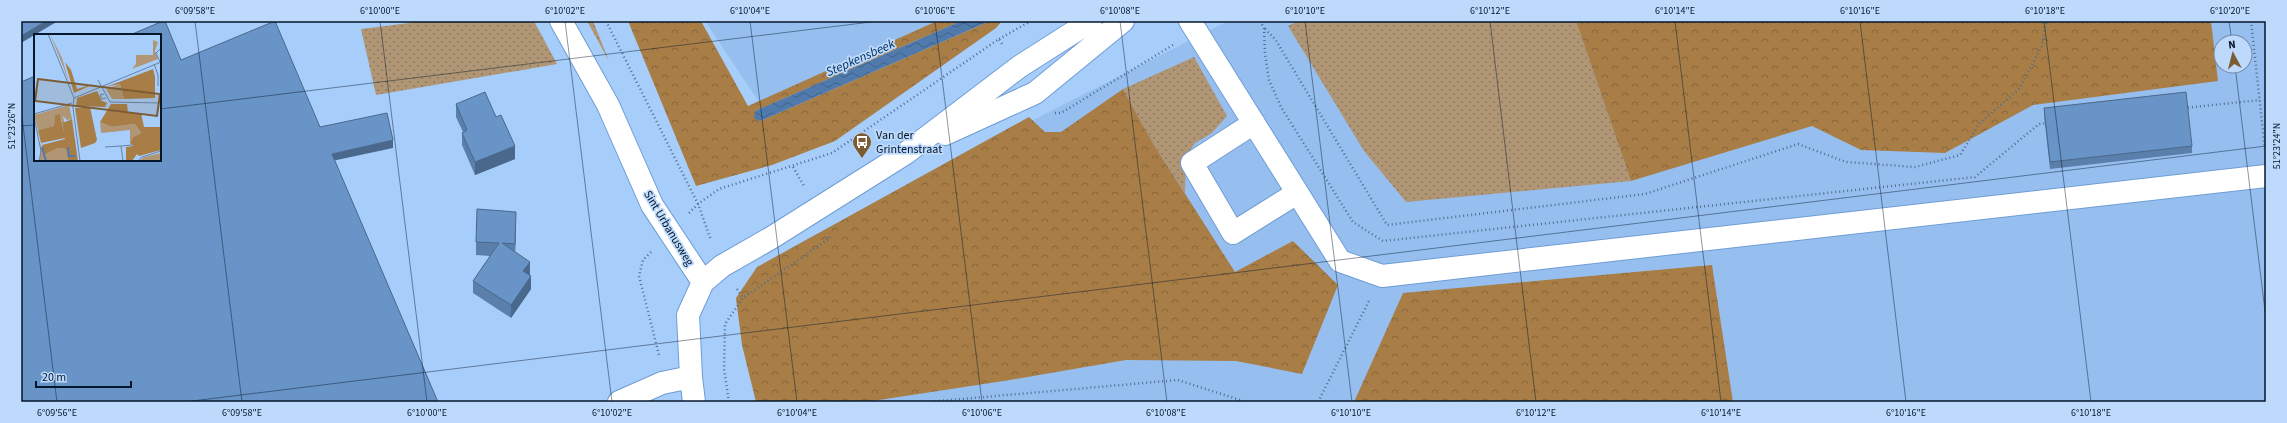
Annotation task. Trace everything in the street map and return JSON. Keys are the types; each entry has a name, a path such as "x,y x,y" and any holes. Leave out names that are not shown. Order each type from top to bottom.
{"street":[{"name":"Sint Urbanusweg","path":"561,21 608,105 652,204 703,282"},
{"path":"694,402 690,377 688,315 703,282 722,266 771,238 906,153 1019,67 1092,21"},
{"path":"906,153 1035,93 1123,21"},
{"path":"1193,26 1340,261 1382,276 2266,176"},
{"path":"1254,123 1192,163 1233,233 1297,193"},
{"path":"619,402 662,383 690,377"}],"path":[{"path":"606,21 698,204"},
{"path":"662,383 658,344 639,276 643,260 698,204 719,189 832,153 999,39 1031,21"},
{"path":"1260,21 1264,28 1275,39 1386,224 1645,194 1798,144 1846,162 1915,167 1960,155 1979,124 2019,89 2042,46 2046,21"},
{"path":"2251,21 2266,156"},
{"path":"1035,93 1046,110 1053,113 1061,113 1193,26"},
{"path":"1264,28 1265,54 1269,80 1281,107 1353,222 1383,242 1976,177 2039,124 2047,123"},
{"path":"999,39 1019,67"},
{"path":"2181,108 2260,100"},
{"path":"1318,402 1382,276"},
{"path":"729,402 724,369 725,324 743,298"},
{"path":"928,402 1178,380 1246,402"}],"shaded area":[{"path":"409,21 534,21 557,64 376,95 361,29 409,23"},
{"path":"587,21 593,21 609,61"},
{"path":"705,21 942,21 769,117"},
{"path":"1228,21 2266,21 2266,402 771,402 911,182"},
{"path":"1299,21 1576,21 1631,181 1406,202 1364,151 1288,26"},
{"path":"1194,57 1227,116 1212,133 1195,143 1186,157 1185,193 1154,145 1123,89"}],"green space":[{"path":"628,21 701,21 748,106 937,21 961,21 755,111 760,121 990,21 1002,21 996,28 835,141 772,165 696,186"},
{"path":"1576,21 2211,21 2213,38 2213,74 2217,74 2218,81 2033,105 1945,153 1861,150 1812,126 1631,181"},
{"path":"1123,89 1154,145 1235,272 1293,241 1338,285 1302,374 1236,361 1126,360 1010,380 866,402 756,402 742,345 736,298 757,267 1029,117 1045,132 1061,132"},
{"path":"1712,265 1733,402 1354,402 1403,293"}],"water":[{"path":"961,21 990,21 760,121 754,118 755,111"}],"building":[{"path":"21,21 46,21 21,36"},
{"path":"165,21 181,60 275,21 320,127 387,113 393,140 332,154 438,402 21,402 21,82 34,76 34,161 161,161 161,34 132,34"},
{"path":"485,92 496,117 501,115 515,146 475,162 462,133 467,130 456,104"},
{"path":"2186,92 2192,146 2050,162 2044,108"},
{"path":"477,209 516,212 515,244 502,243 530,262 523,271 531,276 511,305 473,281 499,243 476,242"}],"place":[{"name":"Van der Grintenstraat","path":"862,159"}],"water label":[{"name":"Stepkensbeek","path":"860,57"}]}
